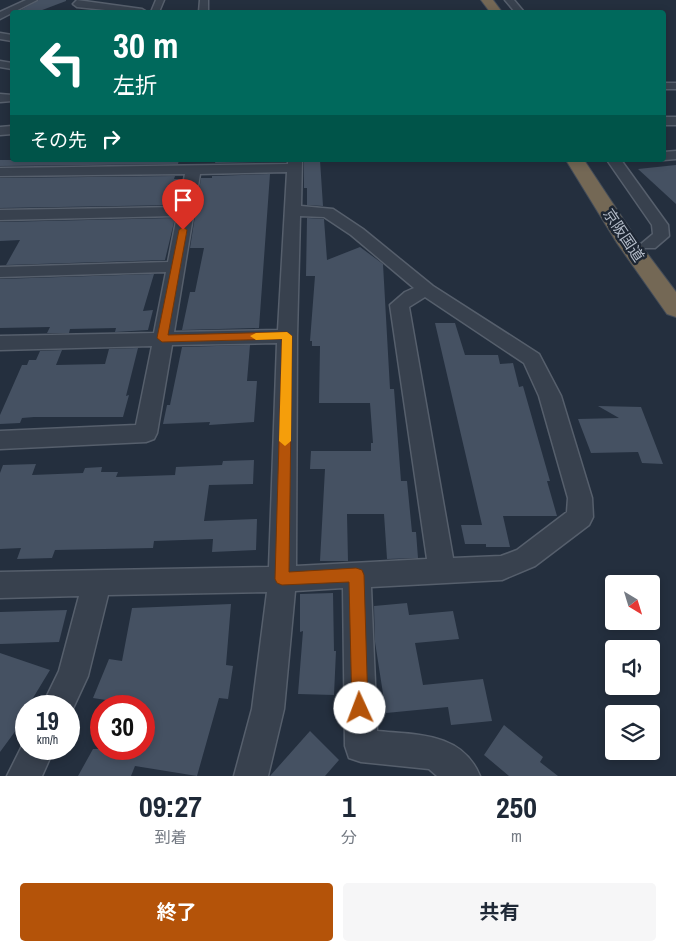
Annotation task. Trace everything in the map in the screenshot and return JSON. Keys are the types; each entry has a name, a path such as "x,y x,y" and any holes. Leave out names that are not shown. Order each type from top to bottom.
{"highway":[{"path":"486,0 494,10"},
{"name":"京阪国道","path":"576,162 628,243 676,309"},
{"name":"京阪国道","path":"595,162 649,244 676,277"}],"street":[{"path":"16,10 33,0"},
{"path":"82,0 77,4 107,10 121,5 125,0"},
{"path":"509,0 517,10"},
{"path":"615,162 660,225 661,236 649,244"},
{"path":"0,172 193,170 295,164 287,336 282,579 268,709 251,776"},
{"path":"0,440 146,434 193,170"},
{"path":"0,585 282,579 502,568 526,558 580,517 580,498 550,396 532,359 427,290 357,232 327,212 302,212 293,208"},
{"path":"0,215 187,211"},
{"path":"0,272 175,267"},
{"path":"427,290 411,296 399,305 442,572"},
{"path":"0,343 287,336"},
{"path":"356,575 361,746 436,752 463,776"},
{"path":"64,695 73,676 97,582"},
{"path":"24,776 32,760"}],"building":[{"path":"39,0 66,0 42,10 21,10"},
{"path":"0,160 10,160 10,162 178,162 178,164 0,166"},
{"path":"215,162 271,162 215,163"},
{"path":"304,162 320,162 323,206 307,205 307,188 304,188"},
{"path":"676,165 676,204 638,169"},
{"path":"270,174 259,328 182,330 190,292 195,292 204,248 190,248 201,178"},
{"path":"175,176 174,179 182,179 177,205 0,208 0,178"},
{"path":"175,218 165,260 6,265 20,240 0,241 0,222"},
{"path":"307,218 324,219 327,260 360,247 383,264 390,389 394,389 401,481 407,481 412,532 416,532 418,558 387,559 384,514 347,514 348,561 320,561 325,469 310,469 311,451 371,451 371,443 373,443 370,403 319,403 320,346 312,346 312,341 310,341 315,276 306,276"},
{"path":"154,274 143,311 153,310 148,330 115,332 116,328 70,329 69,333 47,333 50,327 0,328 0,279"},
{"path":"435,323 455,323 465,355 498,355 500,364 513,363 519,387 523,386 550,481 547,481 557,516 503,516 510,547 486,547 486,544 465,544 461,525 482,525"},
{"path":"250,345 247,381 257,381 254,422 209,425 210,422 163,424 167,405 170,405 182,347"},
{"path":"138,348 126,396 129,395 123,417 34,417 22,418 20,423 0,424 0,415 22,365 27,365 29,360 36,360 40,351 62,350 56,365 105,364 109,349"},
{"path":"598,406 641,407 663,464 642,463 638,452 591,453 578,419 619,418"},
{"path":"254,460 253,484 209,485 204,521 257,519 256,550 212,552 213,539 154,541 153,548 55,550 52,558 17,559 21,548 0,549 0,473 3,465 36,464 32,475 83,473 85,468 102,467 101,472 118,472 116,477 175,475 176,467 222,465 223,461"},
{"path":"333,593 334,651 336,651 334,695 298,694 303,631 300,632 300,594"},
{"path":"407,603 409,615 453,611 459,639 415,643 423,685 483,679 492,721 451,725 448,707 386,713 375,642 374,606"},
{"path":"231,604 226,665 233,666 228,699 219,698 197,776 135,766 131,776 78,776 90,754 90,760 155,760 155,695 94,695 109,659 122,661 132,608"},
{"path":"67,610 59,642 0,644 0,612"},
{"path":"0,653 50,670 35,695 15,695 15,732 0,752"},
{"path":"504,725 543,757 540,762 558,776 509,776 484,755"},
{"path":"310,731 339,760 325,776 270,776"}],"slow traffic":[{"path":"256,336 287,336 285,441"}],"route":[{"path":"183,230 162,338 287,336 282,579 356,575 360,708"}]}
